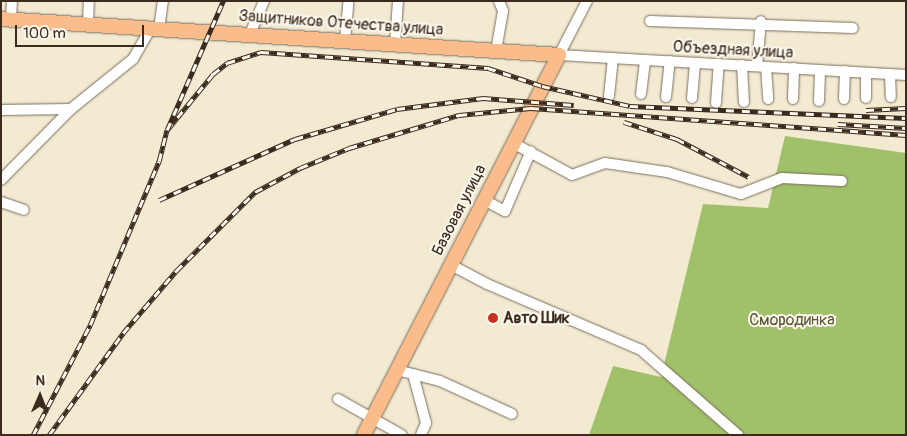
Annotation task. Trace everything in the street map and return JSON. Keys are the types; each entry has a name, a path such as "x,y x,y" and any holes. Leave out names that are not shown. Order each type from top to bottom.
{"main road":[{"name":"Защитников Отечества улица","path":"6,19 559,55"},
{"name":"Базовая улица","path":"365,434 559,55"}],"street":[{"path":"6,19 12,1"},
{"path":"88,24 89,1"},
{"path":"1,180 71,109 133,59 155,28 163,1"},
{"path":"250,34 264,1"},
{"path":"395,44 398,1"},
{"path":"496,51 503,11 499,1"},
{"name":"Базовая улица","path":"559,55 587,1"},
{"path":"345,40 348,3"},
{"path":"650,21 760,23 853,28"},
{"path":"760,23 761,67 768,99"},
{"name":"Объездная улица","path":"559,55 906,75"},
{"path":"609,96 613,58"},
{"path":"641,94 645,60"},
{"path":"666,98 670,61"},
{"path":"692,98 696,63"},
{"path":"716,103 719,64"},
{"path":"742,65 744,102"},
{"path":"793,99 794,68"},
{"path":"819,101 820,70"},
{"path":"844,99 845,71"},
{"path":"866,72 866,98"},
{"path":"890,74 891,97"},
{"path":"1,110 71,109"},
{"path":"513,143 531,151 572,175 605,163 667,172 741,194 782,178 842,181"},
{"path":"484,200 506,211 531,151"},
{"path":"1,202 24,210"},
{"path":"451,265 488,284 641,350 736,434"},
{"path":"397,370 440,381 512,414"},
{"path":"413,374 426,424 421,435"},
{"path":"338,399 373,416 402,435"}],"green space":[{"name":"Смородинка","path":"785,136 906,153 906,435 589,435 613,366 661,377 703,204 768,208"}],"railway":[{"path":"33,435 90,325 159,161 167,130 223,1"},
{"path":"167,130 213,74 227,63 261,52 488,68 542,86 630,106 906,118"},
{"path":"159,200 295,139 397,109 483,98 574,105"},
{"path":"49,435 123,333 176,271 255,192 300,168 349,148 459,115 531,108 906,135"},
{"path":"866,110 906,108"},
{"path":"624,122 677,139 749,177"},
{"path":"838,124 906,128"}],"place":[{"name":"Авто Шик","path":"493,318"}]}
